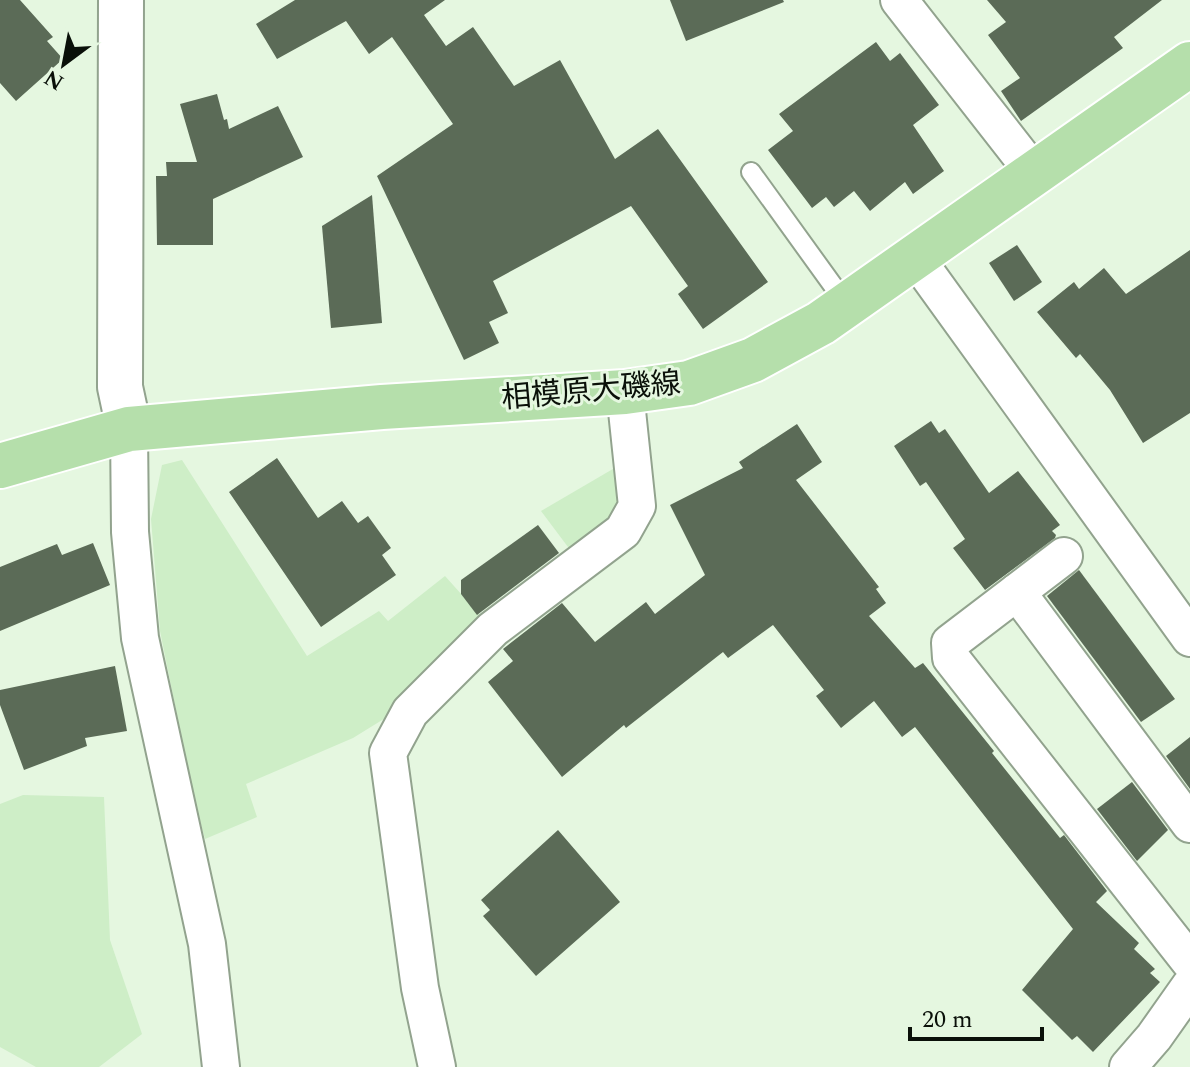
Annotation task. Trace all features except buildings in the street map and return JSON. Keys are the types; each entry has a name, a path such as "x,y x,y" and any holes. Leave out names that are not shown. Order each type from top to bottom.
{"main road":[{"name":"相模原大磯線","path":"0,466 129,429 382,407 625,392 689,383 753,360 821,323 1190,64"}],"street":[{"path":"121,0 120,387 129,429 130,532 140,638 207,944 221,1067"},
{"path":"899,0 1035,174"},
{"path":"915,257 1190,638"},
{"path":"437,1067 420,988 388,753 410,712 493,629 623,531 637,506 625,392"},
{"path":"1064,556 950,643 951,658 1190,962"},
{"path":"1017,592 1190,824"},
{"path":"1128,1067 1154,1037 1190,986"}],"lane":[{"path":"751,172 847,305"}],"green space":[{"path":"182,460 307,656 379,611 388,621 445,576 480,615 400,709 353,738 246,784 257,817 205,839 194,800 160,631 151,519 162,465"},
{"path":"618,466 623,476 618,516 574,555 541,511"},
{"path":"23,795 104,797 110,940 142,1034 99,1067 36,1067 0,1047 0,804"}]}
